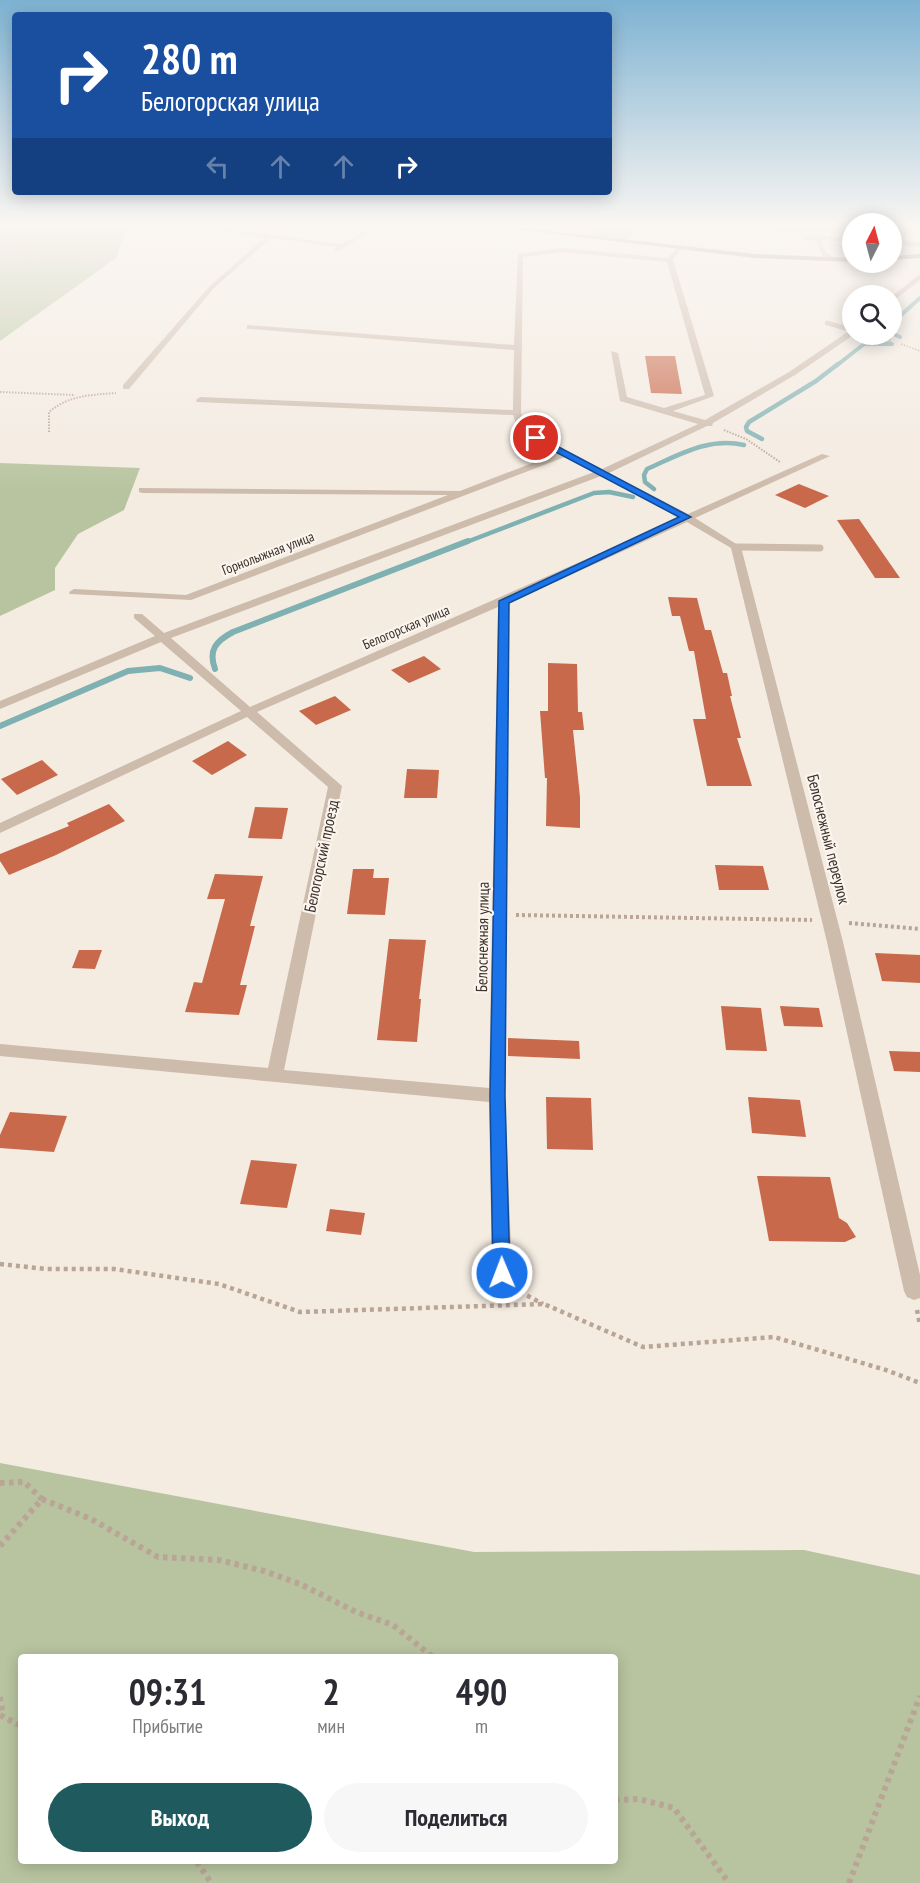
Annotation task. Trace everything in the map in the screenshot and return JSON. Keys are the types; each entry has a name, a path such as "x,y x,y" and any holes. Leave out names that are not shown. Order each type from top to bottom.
{"street":[{"path":"126,387 189,314"},
{"path":"519,314 518,412 521,426 536,438 564,454 686,517 736,547"},
{"path":"664,411 710,396 686,314"},
{"path":"250,327 518,348"},
{"path":"0,705 161,638 601,473 664,446 709,424 799,371 842,339"},
{"path":"614,353 623,399 709,424"},
{"path":"200,400 518,412"},
{"name":"Горнолыжная улица","path":"74,592 187,598 564,454"},
{"name":"Белогорская улица","path":"0,828 248,712 504,601 825,456"},
{"name":"Горнолыжная улица","path":"142,490 465,492"},
{"name":"Белоснежный переулок","path":"736,547 830,921 914,1291"},
{"name":"Белоснежная улица","path":"502,1273 497,1096 504,601"},
{"name":"Белогорский проезд","path":"138,616 335,786 275,1076"},
{"path":"0,1050 497,1096"}],"lane":[{"path":"827,323 842,328"},
{"path":"736,547 820,548"}],"path":[{"path":"902,345 920,351"},
{"path":"0,392 79,396 121,393 126,387"},
{"path":"49,432 49,412 59,402 79,396"},
{"path":"709,424 746,439 782,463 787,472"},
{"path":"501,914 830,921 920,928"},
{"path":"0,1264 46,1269 114,1269 219,1284 300,1312 544,1304"},
{"path":"502,1273 512,1287 544,1304 643,1347 774,1337 886,1370 920,1383"},
{"path":"0,1483 24,1482 42,1499 91,1519 158,1557 219,1560 264,1570 300,1584 356,1612 393,1625 429,1654"},
{"path":"0,1546 42,1499"},
{"path":"849,1883 920,1695"},
{"path":"0,1697 1,1716 18,1724"},
{"path":"618,1800 639,1799 674,1808 729,1883"},
{"path":"198,1864 211,1883"}],"green space":[{"path":"0,314 38,314 0,341"},
{"path":"0,463 140,468 124,510 78,534 55,568 55,590 0,616"},
{"path":"0,1463 474,1552 804,1550 920,1575 920,1883 0,1883"}],"building":[{"path":"645,356 675,356 682,394 651,393"},
{"path":"799,484 829,496 805,508 775,495"},
{"path":"859,519 900,578 875,578 837,520"},
{"path":"668,597 697,598 705,630 711,630 723,673 727,673 732,696 730,696 741,738 737,738 752,786 707,786 693,719 706,719 694,651 689,651 680,616 672,616"},
{"path":"424,656 441,669 409,683 391,670"},
{"path":"548,663 577,664 578,712 582,712 584,730 573,730 580,797 580,828 546,826 547,778 545,778 540,711 548,711"},
{"path":"335,696 351,710 316,725 299,711"},
{"path":"228,741 247,755 212,775 192,761"},
{"path":"42,760 58,775 17,795 1,779"},
{"path":"407,769 439,770 437,798 404,798"},
{"path":"109,804 125,821 9,875 0,861 0,854 69,826 67,823"},
{"path":"255,807 288,808 282,839 248,838"},
{"path":"715,865 763,866 769,890 719,890"},
{"path":"353,869 374,869 373,878 389,878 385,915 347,914"},
{"path":"215,874 263,876 250,926 255,926 240,985 247,985 239,1015 185,1012 194,982 202,983 225,899 207,899"},
{"path":"389,939 426,940 417,1042 377,1040"},
{"path":"79,950 102,950 95,969 72,968"},
{"path":"875,953 920,955 920,983 882,981"},
{"path":"721,1006 761,1008 767,1051 726,1050"},
{"path":"780,1006 819,1008 823,1027 784,1026"},
{"path":"508,1038 579,1041 580,1059 508,1056"},
{"path":"889,1051 920,1052 920,1072 894,1071"},
{"path":"546,1097 591,1098 593,1150 547,1149"},
{"path":"748,1097 800,1100 806,1137 752,1133"},
{"path":"10,1112 67,1116 54,1152 0,1148 0,1135"},
{"path":"251,1160 297,1164 287,1208 240,1204"},
{"path":"757,1176 830,1177 839,1218 847,1223 856,1237 845,1242 769,1241"},
{"path":"330,1209 365,1213 361,1235 326,1231"}],"waterway":[{"path":"836,366 863,345"},
{"path":"762,439 747,431 746,427 749,422 816,381 838,364"},
{"path":"654,489 645,482 644,475 647,469 706,445 718,443 744,445"},
{"path":"464,543 594,493 609,492 633,497"},
{"path":"215,669 213,651 222,639 233,632 468,541"},
{"path":"0,726 128,671 160,668 190,678"}],"route":[{"path":"502,1273 497,1096 504,601 686,517 536,438"}]}
